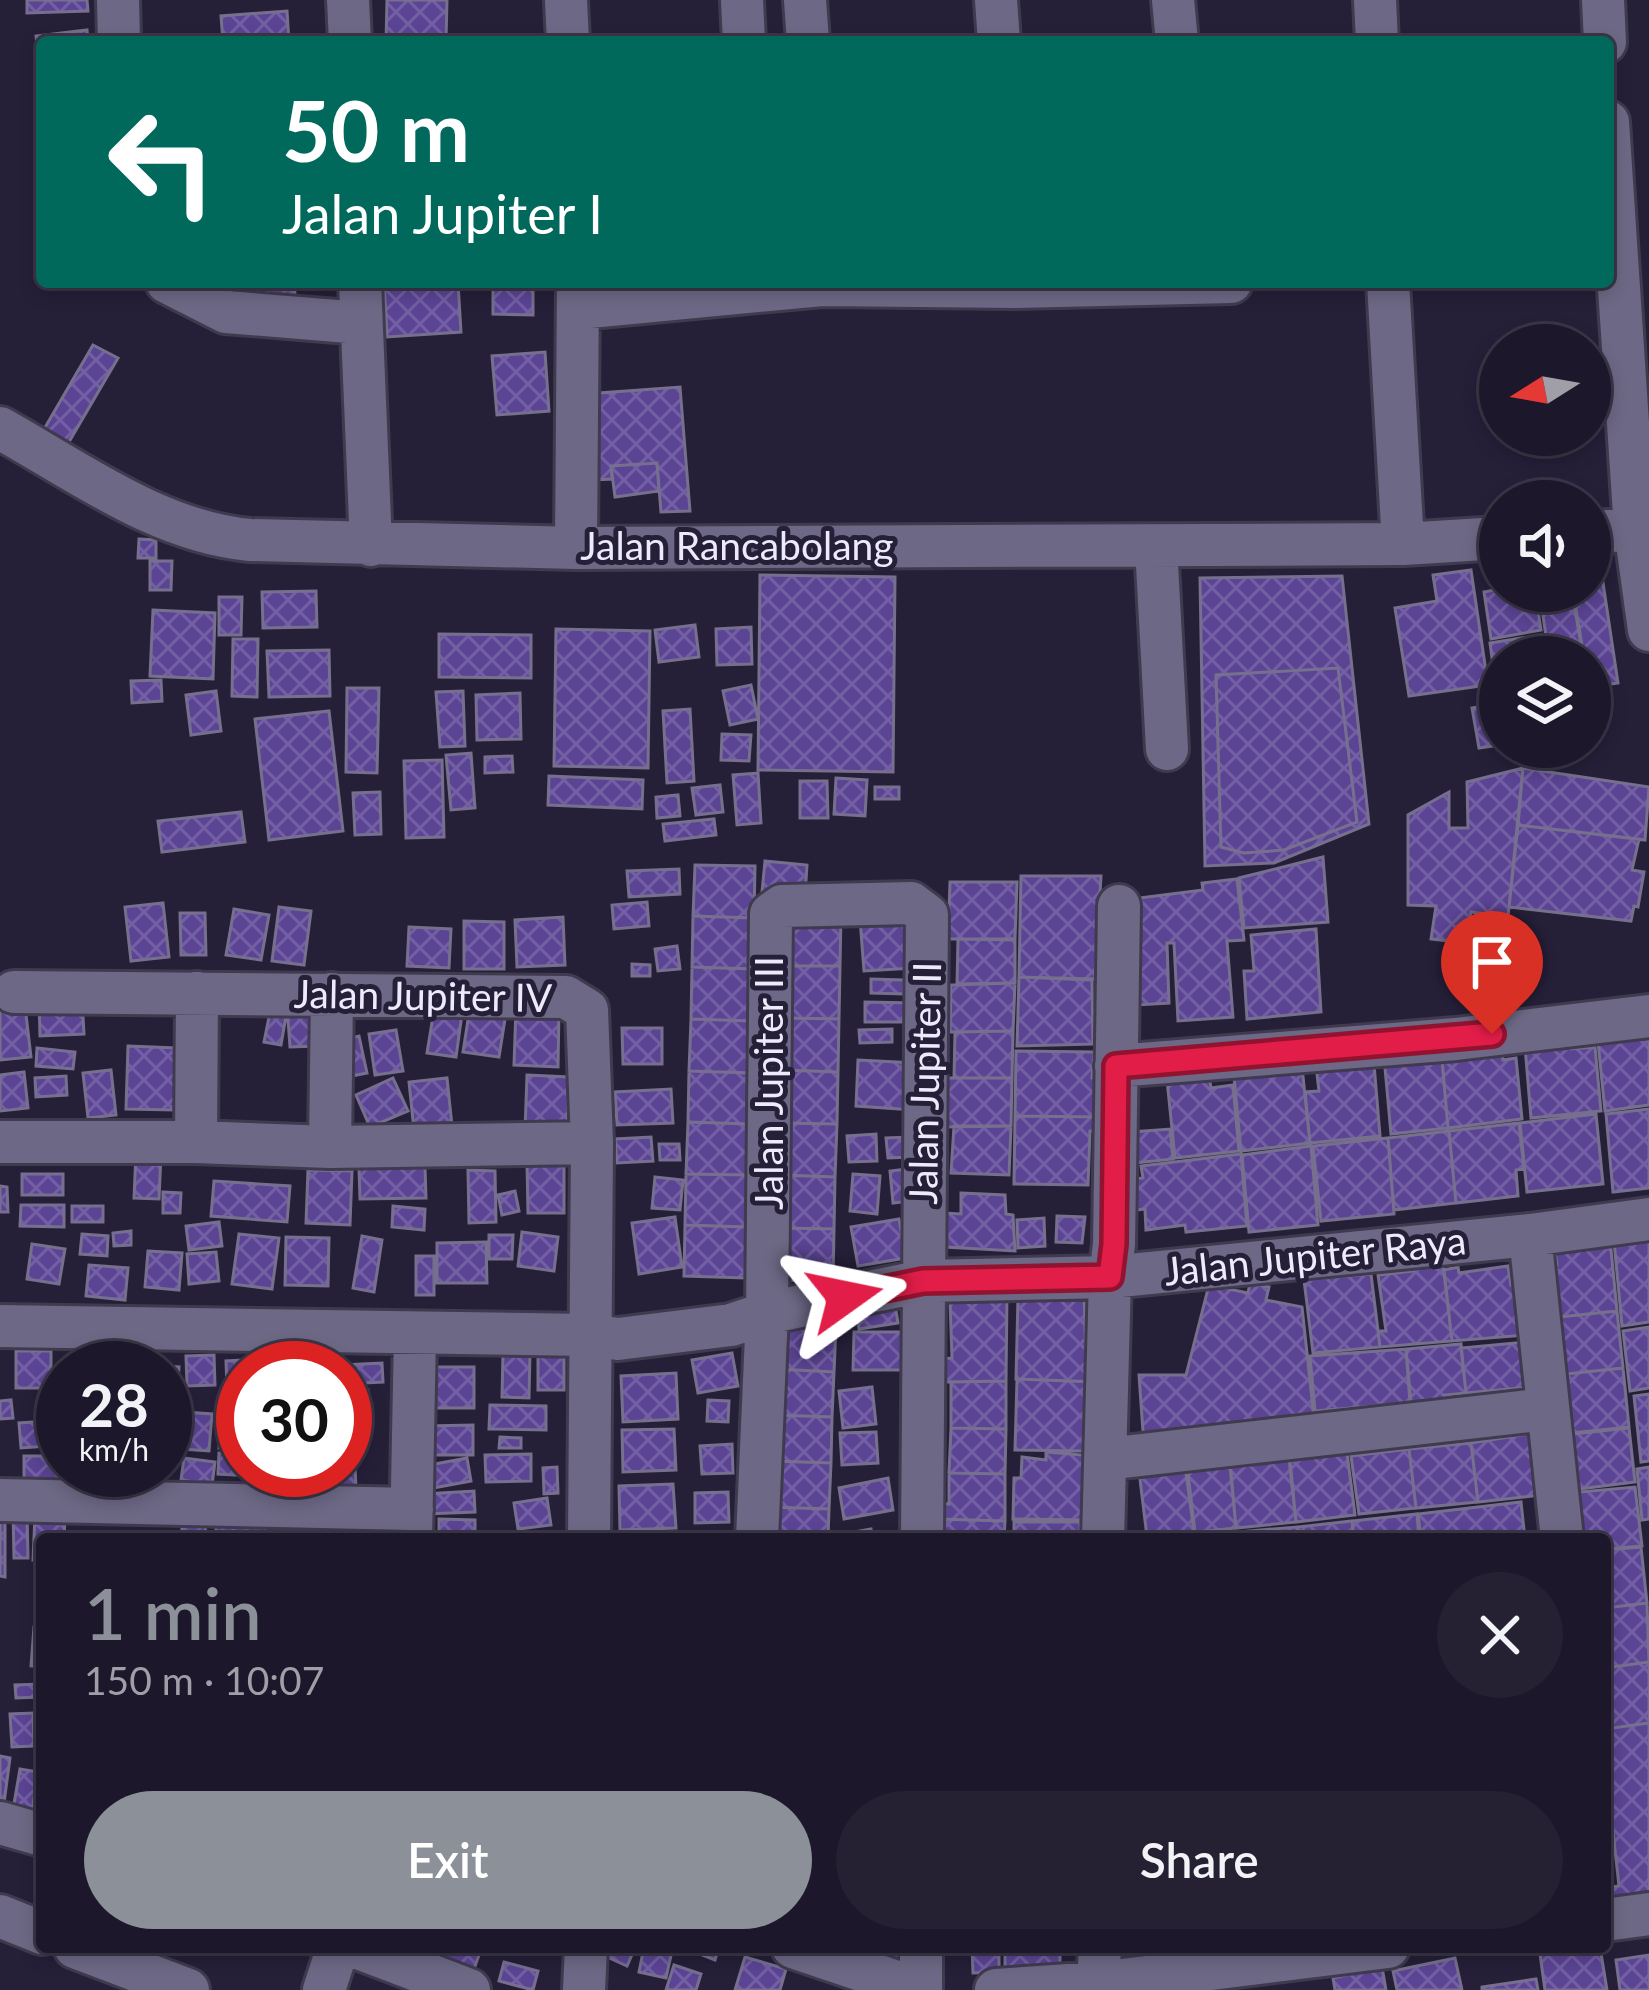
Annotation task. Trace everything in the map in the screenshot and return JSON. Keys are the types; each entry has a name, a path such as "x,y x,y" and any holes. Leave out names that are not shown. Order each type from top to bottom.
{"street":[{"path":"118,0 119,36"},
{"path":"348,0 350,36"},
{"path":"566,0 568,36"},
{"path":"742,0 744,36"},
{"path":"805,0 808,36"},
{"path":"996,0 999,36"},
{"path":"1173,0 1176,36"},
{"path":"1375,0 1377,36"},
{"path":"1603,0 1605,36"},
{"path":"1614,142 1630,196 1649,630"},
{"path":"179,288 226,312 360,302 371,532"},
{"path":"576,535 578,295 716,288"},
{"path":"1388,288 1403,544"},
{"name":"Jalan Rancabolang","path":"0,428 138,505 215,537 371,532 1156,546 1479,539"},
{"path":"1611,531 1642,529"},
{"path":"1156,546 1167,749"},
{"name":"Jalan Jupiter III","path":"758,1533 767,1313 771,914 782,906 911,903 926,915"},
{"path":"1103,1533 1119,906"},
{"name":"Jalan Jupiter II","path":"922,1533 926,915"},
{"name":"Jalan Jupiter IV","path":"14,992 566,997 578,1001 587,1010 592,1142 589,1533"},
{"path":"196,993 196,1142"},
{"path":"330,1147 332,994"},
{"path":"1116,1066 1456,1039 1649,1016"},
{"path":"0,1142 330,1147 592,1142"},
{"name":"Jalan Jupiter Raya","path":"0,1326 589,1335 618,1321 729,1306 767,1313 923,1281 1110,1277 1649,1219"},
{"path":"1530,1235 1561,1533"},
{"path":"0,1500 99,1521 412,1524 415,1335"},
{"path":"1106,1459 1547,1408"},
{"path":"0,1823 36,1833"},
{"path":"0,1916 36,1931"},
{"path":"98,1953 166,1986"},
{"path":"324,1990 336,1953"},
{"path":"372,1953 469,1990"},
{"path":"584,1990 586,1953"},
{"path":"812,1953 920,1990 921,1953"},
{"path":"996,1990 1099,1965 1292,1953"}],"building":[{"path":"27,0 87,0 88,11 27,13"},
{"path":"387,0 447,0 446,36 386,36"},
{"path":"287,11 289,36 223,36 221,16"},
{"path":"87,30 88,36 36,36"},
{"path":"243,288 294,288 295,294 244,296"},
{"path":"384,288 458,288 461,332 387,337"},
{"path":"493,288 533,288 533,315 493,314"},
{"path":"93,345 118,358 66,447 40,436"},
{"path":"545,352 549,411 497,415 492,356"},
{"path":"680,387 690,511 661,512 657,463 611,466 612,479 593,480 586,394"},
{"path":"657,463 659,491 615,497 611,466"},
{"path":"139,539 156,540 156,558 138,558"},
{"path":"150,561 172,561 171,590 150,590"},
{"path":"1471,570 1481,636 1479,686 1409,696 1395,608 1437,601 1433,575"},
{"path":"760,575 895,577 893,772 758,770"},
{"path":"1342,576 1369,824 1274,863 1205,866 1200,578"},
{"path":"316,591 317,627 263,628 262,592"},
{"path":"219,597 242,597 241,635 219,635"},
{"path":"153,610 215,613 213,679 150,676"},
{"path":"1487,612 1538,612 1541,630 1491,636"},
{"path":"1542,612 1576,612 1580,636 1546,636"},
{"path":"1576,612 1607,612 1611,636 1580,636"},
{"path":"695,625 699,657 659,662 655,630"},
{"path":"751,627 752,664 717,665 716,629"},
{"path":"556,629 650,631 648,768 554,766"},
{"path":"439,634 531,635 531,678 439,677"},
{"path":"1611,636 1618,683 1611,684"},
{"path":"233,639 258,639 257,697 232,696"},
{"path":"329,650 330,696 269,697 267,651"},
{"path":"1338,668 1357,822 1284,850 1244,853 1221,847 1216,675"},
{"path":"161,680 162,701 132,703 131,681"},
{"path":"751,685 758,719 730,725 723,691"},
{"path":"347,688 379,688 377,773 346,772"},
{"path":"216,691 221,731 191,735 186,695"},
{"path":"463,691 465,746 440,747 436,692"},
{"path":"520,693 521,739 477,740 476,695"},
{"path":"1479,707 1479,748 1472,708"},
{"path":"690,709 694,781 667,783 663,711"},
{"path":"329,711 343,831 269,840 255,719"},
{"path":"722,734 751,735 749,761 721,760"},
{"path":"471,753 475,808 451,810 446,755"},
{"path":"512,756 513,772 485,773 485,757"},
{"path":"442,760 444,837 406,838 404,761"},
{"path":"1523,768 1649,787 1645,840 1518,825"},
{"path":"1523,768 1508,917 1471,912 1466,943 1431,939 1436,906 1408,905 1408,815 1449,792 1449,828 1468,828 1467,782"},
{"path":"758,773 761,823 737,825 733,775"},
{"path":"549,776 643,780 642,809 548,805"},
{"path":"836,778 867,780 865,816 834,814"},
{"path":"800,781 827,781 828,818 800,818"},
{"path":"720,785 723,812 696,815 692,788"},
{"path":"875,787 899,787 899,799 875,799"},
{"path":"380,792 381,834 355,835 353,793"},
{"path":"678,795 680,816 657,818 656,797"},
{"path":"241,812 245,842 162,852 158,821"},
{"path":"714,819 716,835 665,841 663,824"},
{"path":"1518,825 1639,839 1632,870 1644,872 1631,921 1509,907"},
{"path":"1323,857 1328,922 1244,928 1239,878"},
{"path":"765,861 807,865 805,896 762,892"},
{"path":"695,865 755,866 754,918 693,916"},
{"path":"679,869 680,894 629,897 627,871"},
{"path":"1021,876 1101,876 1095,979 1019,977"},
{"path":"1237,879 1244,940 1227,941 1233,1017 1178,1021 1174,943 1167,943 1169,1003 1137,1005 1139,898 1203,890 1202,883"},
{"path":"950,882 1017,882 1015,939 948,939"},
{"path":"647,902 649,926 614,929 612,905"},
{"path":"163,903 169,957 131,961 125,907"},
{"path":"279,907 311,911 304,965 272,961"},
{"path":"234,909 269,915 261,960 226,955"},
{"path":"180,913 205,913 206,955 181,955"},
{"path":"786,913 841,914 840,966 785,966"},
{"path":"693,916 754,918 753,969 692,967"},
{"path":"911,916 914,968 864,971 860,919"},
{"path":"563,917 565,965 517,967 515,920"},
{"path":"464,921 504,922 504,969 464,969"},
{"path":"409,927 451,929 449,968 407,966"},
{"path":"1316,929 1321,1012 1247,1019 1244,971 1254,971 1251,935"},
{"path":"958,939 1015,940 1015,983 957,984"},
{"path":"677,946 680,969 658,971 655,949"},
{"path":"632,964 650,965 650,976 632,976"},
{"path":"785,966 840,966 839,1019 784,1018"},
{"path":"692,967 753,969 751,1021 691,1019"},
{"path":"1019,977 1092,980 1093,1044 1017,1046"},
{"path":"871,979 904,980 904,994 871,993"},
{"path":"1015,983 1013,1031 950,1032 951,985"},
{"path":"82,998 84,1034 40,1036 39,1000"},
{"path":"865,1002 914,1003 914,1022 865,1022"},
{"path":"316,1003 319,1046 290,1047 287,1006"},
{"path":"25,1006 31,1057 0,1060 0,1009"},
{"path":"470,1007 506,1013 499,1057 463,1052"},
{"path":"516,1008 559,1009 558,1067 514,1065"},
{"path":"434,1010 462,1014 456,1057 427,1053"},
{"path":"270,1012 286,1016 281,1045 264,1042"},
{"path":"784,1018 839,1019 838,1072 783,1070"},
{"path":"691,1019 751,1021 750,1073 689,1071"},
{"path":"622,1028 662,1028 662,1064 623,1064"},
{"path":"892,1029 892,1042 860,1043 859,1030"},
{"path":"396,1030 403,1071 375,1075 369,1034"},
{"path":"1013,1031 1012,1078 954,1078 955,1032"},
{"path":"359,1036 367,1073 342,1078 334,1042"},
{"path":"1649,1036 1649,1105 1605,1111 1598,1042"},
{"path":"1501,1041 1503,1060 1516,1058 1522,1119 1448,1128 1442,1059"},
{"path":"1570,1041 1571,1049 1595,1047 1601,1111 1531,1118 1525,1047"},
{"path":"128,1046 176,1048 174,1110 126,1109"},
{"path":"37,1048 75,1052 73,1069 36,1066"},
{"path":"1016,1051 1094,1052 1092,1078 1104,1079 1100,1117 1015,1116"},
{"path":"1373,1052 1380,1136 1310,1143 1305,1092 1319,1091 1315,1057"},
{"path":"1384,1057 1442,1059 1448,1128 1391,1134"},
{"path":"858,1060 915,1063 913,1110 856,1106"},
{"path":"1302,1067 1310,1143 1241,1151 1234,1077"},
{"path":"111,1070 116,1115 88,1118 83,1073"},
{"path":"783,1070 838,1072 837,1124 783,1123"},
{"path":"689,1071 750,1073 748,1124 688,1122"},
{"path":"24,1072 28,1108 0,1111 0,1075"},
{"path":"527,1075 569,1077 567,1132 525,1130"},
{"path":"66,1076 67,1095 36,1097 35,1078"},
{"path":"1209,1076 1211,1088 1233,1085 1239,1151 1175,1158 1167,1080"},
{"path":"393,1078 408,1111 370,1127 356,1095"},
{"path":"447,1078 452,1126 414,1130 409,1082"},
{"path":"944,1078 1012,1078 1011,1126 942,1127"},
{"path":"671,1089 673,1123 617,1125 615,1092"},
{"path":"1649,1109 1649,1188 1613,1192 1606,1114"},
{"path":"1596,1114 1603,1184 1527,1192 1520,1123"},
{"path":"1015,1116 1100,1117 1098,1131 1090,1131 1088,1185 1014,1184"},
{"path":"688,1122 748,1124 747,1175 686,1174"},
{"path":"783,1123 837,1124 835,1177 781,1175"},
{"path":"1519,1123 1524,1169 1516,1170 1518,1196 1456,1203 1449,1131"},
{"path":"954,1126 1011,1126 1009,1175 951,1173"},
{"path":"1170,1129 1173,1159 1134,1163 1132,1132"},
{"path":"1449,1131 1456,1203 1394,1210 1388,1138"},
{"path":"876,1134 877,1161 849,1162 847,1136"},
{"path":"651,1137 653,1161 617,1163 615,1139"},
{"path":"910,1137 911,1157 888,1158 886,1138"},
{"path":"1388,1138 1394,1214 1321,1221 1313,1146"},
{"path":"659,1144 679,1144 680,1160 660,1160"},
{"path":"1311,1146 1318,1225 1249,1232 1242,1155"},
{"path":"136,1153 161,1154 159,1199 134,1198"},
{"path":"1241,1154 1247,1226 1146,1230 1145,1209 1136,1210 1134,1179 1143,1178 1141,1166"},
{"path":"527,1163 564,1163 564,1213 528,1213"},
{"path":"425,1167 426,1198 360,1199 359,1168"},
{"path":"916,1168 919,1200 893,1203 890,1171"},
{"path":"308,1170 352,1171 350,1225 306,1223"},
{"path":"468,1170 495,1171 496,1222 469,1223"},
{"path":"22,1174 63,1174 63,1195 22,1195"},
{"path":"686,1174 747,1175 746,1227 685,1225"},
{"path":"853,1174 880,1176 877,1214 850,1211"},
{"path":"781,1175 835,1177 834,1229 780,1228"},
{"path":"655,1177 683,1180 680,1210 652,1208"},
{"path":"214,1181 290,1186 287,1222 211,1216"},
{"path":"0,1186 7,1187 8,1212 0,1212"},
{"path":"515,1191 519,1211 502,1215 498,1195"},
{"path":"163,1192 181,1193 180,1213 163,1213"},
{"path":"961,1193 1005,1195 1006,1214 1013,1215 1015,1251 945,1247 946,1213 961,1214"},
{"path":"21,1205 64,1205 64,1227 20,1226"},
{"path":"72,1206 103,1206 103,1222 72,1222"},
{"path":"393,1206 425,1209 424,1230 392,1227"},
{"path":"1057,1216 1085,1217 1082,1243 1056,1242"},
{"path":"675,1217 682,1267 639,1274 632,1223"},
{"path":"1044,1218 1045,1246 1018,1248 1017,1220"},
{"path":"899,1219 906,1258 858,1266 851,1227"},
{"path":"219,1222 222,1246 189,1250 186,1226"},
{"path":"685,1225 746,1227 745,1278 684,1276"},
{"path":"780,1228 834,1229 833,1282 779,1280"},
{"path":"131,1231 131,1245 114,1246 113,1233"},
{"path":"522,1232 558,1237 554,1271 518,1266"},
{"path":"82,1234 108,1236 107,1256 80,1254"},
{"path":"239,1234 279,1238 272,1289 232,1284"},
{"path":"489,1235 513,1235 512,1259 489,1259"},
{"path":"362,1236 382,1240 374,1292 353,1288"},
{"path":"286,1237 329,1238 328,1286 285,1285"},
{"path":"1649,1237 1649,1322 1622,1326 1614,1241"},
{"path":"1610,1239 1617,1311 1559,1317 1550,1266 1557,1265 1554,1246"},
{"path":"486,1242 487,1283 437,1283 437,1243"},
{"path":"32,1244 65,1249 59,1284 27,1279"},
{"path":"148,1251 182,1253 179,1290 145,1287"},
{"path":"216,1252 219,1281 189,1284 187,1254"},
{"path":"416,1256 434,1256 434,1295 416,1295"},
{"path":"1442,1256 1452,1341 1380,1347 1378,1331 1386,1331 1378,1275 1414,1271 1413,1260"},
{"path":"89,1265 128,1268 125,1300 86,1296"},
{"path":"1508,1266 1511,1285 1520,1284 1526,1335 1452,1341 1444,1270 1458,1267 1459,1273"},
{"path":"1371,1274 1380,1347 1313,1353 1304,1280"},
{"path":"1250,1283 1269,1287 1266,1300 1302,1307 1315,1427 1144,1446 1139,1375 1186,1375 1209,1285 1248,1293"},
{"path":"1084,1291 1086,1362 1093,1363 1093,1382 1016,1379 1018,1297"},
{"path":"1007,1294 1006,1381 942,1382 941,1359 952,1358 950,1301"},
{"path":"895,1305 898,1323 859,1329 856,1311"},
{"path":"1617,1311 1623,1368 1566,1374 1559,1317"},
{"path":"778,1323 836,1326 834,1372 776,1369"},
{"path":"1649,1327 1649,1388 1630,1391 1623,1331"},
{"path":"854,1332 904,1332 904,1370 853,1370"},
{"path":"1526,1342 1531,1387 1466,1393 1461,1348"},
{"path":"1461,1344 1466,1393 1445,1395 1448,1409 1412,1413 1406,1349"},
{"path":"1406,1349 1410,1403 1315,1411 1310,1356"},
{"path":"16,1351 36,1351 36,1388 16,1388"},
{"path":"503,1353 530,1353 529,1398 502,1397"},
{"path":"538,1353 564,1353 564,1390 538,1390"},
{"path":"732,1353 738,1386 698,1393 692,1360"},
{"path":"214,1355 215,1385 192,1386 192,1356"},
{"path":"372,1363 382,1363 383,1382 372,1383"},
{"path":"430,1367 474,1367 474,1408 430,1408"},
{"path":"1623,1368 1629,1427 1562,1434 1569,1412 1566,1374"},
{"path":"776,1369 834,1372 832,1417 774,1415"},
{"path":"676,1373 678,1419 623,1422 621,1376"},
{"path":"1017,1379 1097,1382 1086,1402 1084,1451 1015,1450"},
{"path":"1006,1381 1006,1429 951,1428 951,1382"},
{"path":"872,1387 876,1424 843,1428 839,1391"},
{"path":"1649,1394 1649,1461 1641,1462 1634,1396"},
{"path":"11,1400 13,1418 0,1419 0,1401"},
{"path":"708,1400 729,1401 728,1422 707,1421"},
{"path":"490,1405 546,1406 546,1430 489,1429"},
{"path":"192,1413 212,1414 209,1451 192,1450"},
{"path":"774,1415 832,1417 831,1463 773,1461"},
{"path":"36,1422 36,1447 21,1448 19,1423"},
{"path":"473,1425 473,1455 427,1455 426,1426"},
{"path":"951,1428 1006,1429 1005,1474 949,1473"},
{"path":"1629,1428 1635,1482 1579,1489 1575,1454 1565,1455 1563,1435"},
{"path":"674,1429 676,1470 623,1472 622,1430"},
{"path":"876,1432 878,1463 842,1465 840,1433"},
{"path":"1533,1433 1541,1495 1478,1502 1471,1443"},
{"path":"500,1437 521,1438 521,1448 499,1448"},
{"path":"1471,1443 1478,1502 1416,1508 1409,1449"},
{"path":"732,1444 733,1473 702,1474 700,1446"},
{"path":"1409,1449 1416,1508 1359,1514 1351,1456"},
{"path":"1046,1452 1094,1456 1086,1520 1013,1519 1014,1478 1021,1478 1022,1457 1046,1460"},
{"path":"1347,1453 1355,1515 1296,1522 1290,1460"},
{"path":"531,1454 531,1481 486,1482 485,1455"},
{"path":"24,1456 36,1456 36,1482 24,1482"},
{"path":"467,1458 471,1481 428,1489 424,1466"},
{"path":"192,1459 215,1462 212,1485 192,1482"},
{"path":"1289,1459 1296,1522 1236,1528 1230,1466"},
{"path":"773,1461 831,1463 829,1509 771,1507"},
{"path":"1230,1461 1236,1528 1195,1532 1187,1465"},
{"path":"1185,1465 1194,1532 1147,1533 1139,1471"},
{"path":"557,1467 558,1493 544,1494 543,1468"},
{"path":"1649,1467 1649,1519 1642,1520 1637,1469"},
{"path":"949,1473 1005,1474 1005,1521 938,1519 939,1503 949,1504"},
{"path":"888,1478 893,1510 844,1519 839,1488"},
{"path":"673,1484 676,1528 620,1530 619,1486"},
{"path":"1635,1487 1642,1546 1611,1549 1611,1533 1573,1533 1573,1528 1582,1527 1579,1492"},
{"path":"474,1491 475,1512 426,1514 424,1494"},
{"path":"728,1492 729,1522 695,1523 695,1493"},
{"path":"547,1498 551,1525 518,1529 514,1503"},
{"path":"1521,1502 1524,1533 1420,1533 1418,1514"},
{"path":"771,1507 829,1509 828,1533 770,1533"},
{"path":"0,1510 5,1510 5,1577 0,1576"},
{"path":"13,1511 27,1511 28,1558 14,1558"},
{"path":"1417,1514 1419,1533 1353,1533 1352,1521"},
{"path":"35,1515 65,1517 64,1533 36,1533 33,1560"},
{"path":"318,1518 319,1533 284,1533 283,1519"},
{"path":"354,1519 407,1524 406,1533 353,1533"},
{"path":"439,1519 475,1520 475,1533 439,1533"},
{"path":"938,1519 1005,1521 1004,1533 938,1533"},
{"path":"1352,1521 1353,1533 1299,1533 1298,1527"},
{"path":"1014,1522 1080,1522 1080,1533 1014,1533"},
{"path":"182,1523 205,1523 206,1533 182,1533"},
{"path":"265,1524 266,1533 216,1533 216,1526"},
{"path":"1297,1527 1298,1533 1237,1533"},
{"path":"1641,1547 1647,1603 1611,1607 1611,1550"},
{"path":"1647,1603 1649,1662 1611,1667 1611,1607"},
{"path":"34,1627 36,1627 36,1666 31,1666"},
{"path":"1649,1662 1649,1723 1611,1728 1611,1667"},
{"path":"36,1684 36,1697 16,1698 15,1685"},
{"path":"33,1713 34,1746 12,1747 10,1714"},
{"path":"1649,1723 1649,1903 1614,1907 1611,1887 1619,1886 1611,1813 1611,1728"},
{"path":"0,1756 10,1758 2,1818 0,1817"},
{"path":"20,1769 36,1772 30,1824 11,1821"},
{"path":"439,1953 480,1953 471,1977 436,1964"},
{"path":"598,1953 633,1953 627,1966"},
{"path":"643,1953 672,1953 666,1978 639,1972"},
{"path":"899,1953 899,1957 855,1954"},
{"path":"972,1953 999,1953 999,1972 973,1973"},
{"path":"1005,1953 1060,1953 1060,1968 1005,1972"},
{"path":"1601,1953 1607,1990 1545,1990 1540,1954"},
{"path":"1649,1955 1649,1990 1620,1990 1616,1960"},
{"path":"745,1957 786,1969 780,1990 735,1990"},
{"path":"1455,1958 1462,1990 1397,1990 1393,1971"},
{"path":"504,1962 538,1971 533,1990 499,1981"},
{"path":"674,1965 701,1974 696,1990 666,1990"},
{"path":"1382,1967 1386,1990 1335,1990 1333,1978"},
{"path":"1536,1979 1538,1990 1482,1990 1482,1987"}],"route":[{"path":"845,1297 923,1281 1110,1277 1116,1066 1492,1034"}]}
